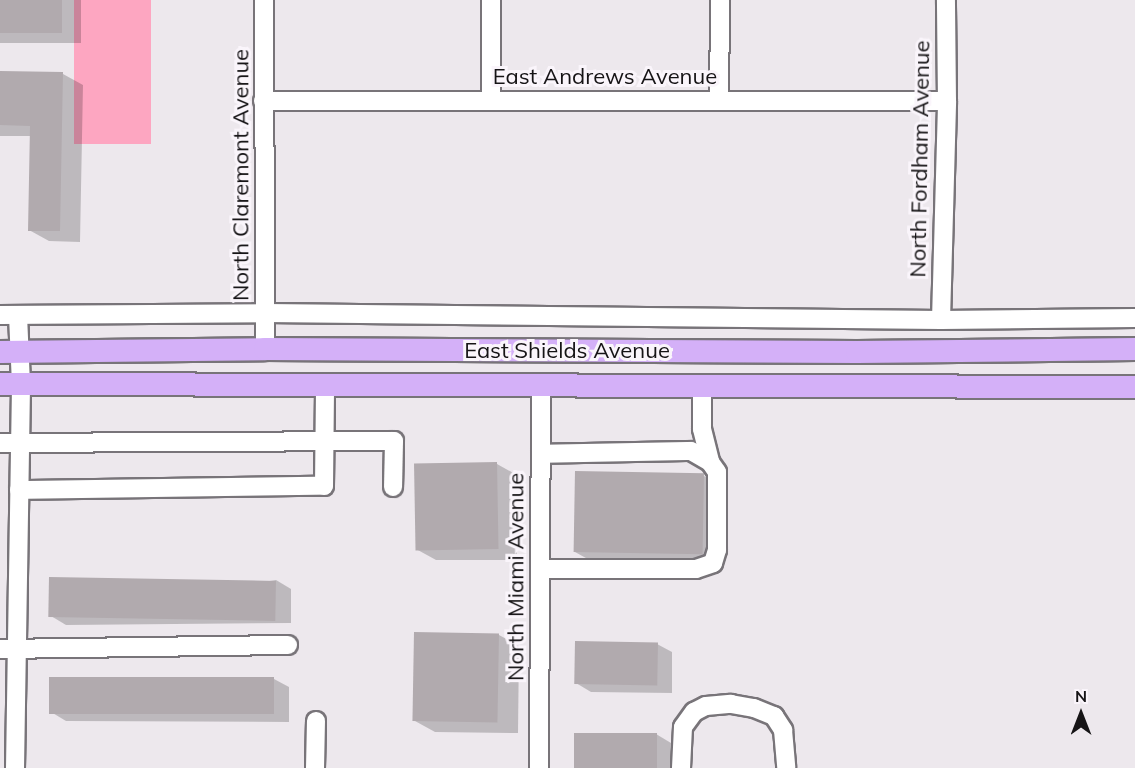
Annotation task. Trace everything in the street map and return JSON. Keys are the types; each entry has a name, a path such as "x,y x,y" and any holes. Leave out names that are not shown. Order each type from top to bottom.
{"main road":[{"name":"East Shields Avenue","path":"10,352 265,349 857,352 1135,349"},
{"name":"East Shields Avenue","path":"10,384 1135,387"}],"street":[{"name":"North Claremont Avenue","path":"264,0 265,349"},
{"path":"491,0 491,100"},
{"path":"719,100 720,0"},
{"name":"North Fordham Avenue","path":"941,320 947,100 946,0"},
{"name":"East Andrews Avenue","path":"264,100 947,100"},
{"name":"East Shields Avenue","path":"9,315 266,313 941,320 1135,318"},
{"path":"9,315 10,384 20,443 19,489 9,591 10,764"},
{"path":"19,489 324,486 325,385"},
{"name":"North Miami Avenue","path":"539,768 541,385"},
{"path":"540,569 696,568 713,562 717,550 717,472 710,462 702,429 702,386"},
{"path":"0,443 394,441 393,487"},
{"path":"541,454 691,452 710,462"},
{"path":"8,649 51,646 288,645"},
{"path":"681,768 683,727 694,712 706,706 731,704 754,708 774,716 783,730 786,768"},
{"path":"315,768 316,721"}],"shaded area":[{"path":"74,0 151,0 151,144 74,144"}],"building":[{"path":"0,0 62,0 62,33 0,33"},
{"path":"0,71 63,72 60,231 28,231 30,126 0,125"},
{"path":"497,462 499,549 416,550 414,463"},
{"path":"575,471 704,473 703,554 574,552"},
{"path":"49,577 276,581 275,621 48,617"},
{"path":"414,632 499,633 497,722 412,721"},
{"path":"575,641 658,642 657,685 574,684"},
{"path":"49,677 274,677 274,714 49,714"},
{"path":"574,733 657,733 657,768 574,768"}]}
